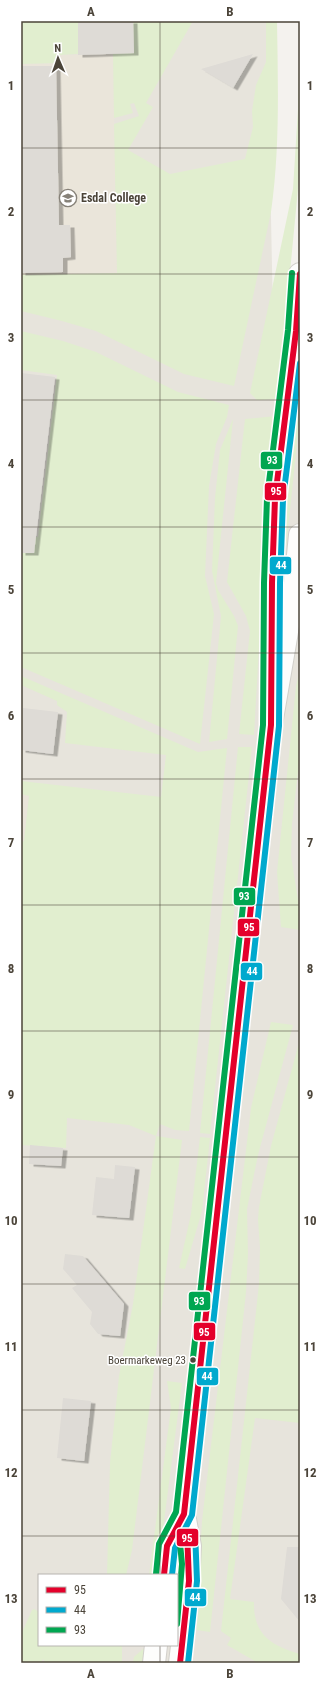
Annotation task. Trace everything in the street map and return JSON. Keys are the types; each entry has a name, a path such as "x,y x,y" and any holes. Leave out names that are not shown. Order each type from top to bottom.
{"street":[{"path":"271,725 272,583 275,498 298,331 300,285"},
{"path":"180,1663 187,1604 190,1546 184,1514 271,725 295,585 300,534"},
{"path":"164,1574 167,1546 184,1514"},
{"path":"154,1663 156,1646"}],"shaded area":[{"path":"21,21 267,21 275,414 300,410 300,1663 21,1663"},
{"name":"Esdal College","path":"113,54 117,273 21,275 21,64 59,63 59,55"},
{"path":"21,781 30,782 24,842 21,841"}],"green space":[{"path":"21,21 78,21 78,54 59,55 59,63 21,64"},
{"path":"133,21 193,21 146,103 153,107 128,150 170,174 245,159 253,127 252,111 256,85 266,62 266,21 277,21 278,117 274,188 271,212 234,386 184,374 96,331 21,311 21,275 117,273 114,124 139,116 134,103 130,104 133,113 114,118 113,54 134,53"},
{"path":"300,21 300,168 278,397 276,399 257,400 250,393 293,189 298,109"},
{"path":"21,331 63,341 96,352 178,392 229,405 227,417 216,444 209,486 205,576 214,614 200,744 21,667 21,536 38,537 57,375 21,370"},
{"path":"300,414 283,577 277,567 289,415"},
{"path":"276,416 266,524 254,735 239,734 250,631 246,616 227,582 245,419"},
{"path":"233,419 216,583 218,590 234,616 238,626 227,739 209,742 221,616 212,571 215,498 220,450"},
{"path":"300,670 300,754 292,824 291,856 300,913 300,930 281,927 277,872 296,686"},
{"path":"21,676 198,752 227,748 189,1131 175,1130 160,1124 156,1136 129,1125 67,1118 66,1148 21,1145 21,842 24,841 29,796 21,794 21,781 161,797 166,755 65,743 67,712 57,705 57,701 21,685"},
{"path":"238,747 252,747 210,1134 200,1133"},
{"path":"271,1022 293,1025 258,1155 247,1209 248,1254 246,1292 210,1632 196,1630 202,1521 251,1108"},
{"path":"300,1039 300,1423 255,1418 230,1599 254,1602 257,1623 261,1631 273,1643 300,1654 300,1663 258,1663 227,1645 231,1638 221,1631 259,1284 259,1207 271,1146"},
{"path":"156,1136 182,1140 132,1550 126,1574 107,1574 110,1463 119,1376 133,1304"},
{"path":"200,1137 210,1138 202,1211 185,1269 179,1268 191,1214"},
{"path":"167,1381 182,1383 157,1574 149,1574 171,1408"},
{"path":"34,1609 38,1611 38,1646 122,1646 122,1663 46,1663 43,1659 41,1663 21,1663 21,1644 23,1644 21,1635 32,1610"},
{"path":"143,1649 148,1649 147,1663 133,1663 134,1657"}],"building":[{"path":"78,21 133,21 134,53 78,55"},
{"path":"253,54 233,88 201,69"},
{"path":"21,66 56,66 59,225 70,225 71,257 63,258 63,272 21,273"},
{"path":"21,373 55,377 34,553 21,553"},
{"path":"23,708 58,712 53,754 21,750"},
{"path":"30,1145 63,1148 61,1166 29,1164"},
{"path":"115,1165 135,1167 129,1218 92,1215 96,1177 114,1179"},
{"path":"65,1254 83,1256 124,1304 120,1336 98,1334 90,1324 92,1312 72,1288 77,1285 63,1269"},
{"path":"63,1398 91,1401 84,1461 57,1458"},
{"path":"287,1547 300,1547 300,1622 281,1599"}],"transit line":[{"name":"93","path":"156,1574 159,1544 176,1512 263,725 264,583 267,498 288,330 292,273"},
{"name":"95","path":"164,1574 167,1546 184,1514 271,725 272,583 275,498 296,331 300,274"},
{"name":"44","path":"172,1574 175,1548 192,1515 279,726 280,583 283,499 300,363"},
{"name":"44","path":"188,1663 197,1581 195,1531"},
{"name":"95","path":"180,1663 189,1581 187,1532"},
{"name":"93","path":"178,1612 182,1564 179,1533"}],"place":[{"name":"Esdal College","path":"68,198"},
{"name":"Boermarkeweg 23","path":"193,1360"}]}
